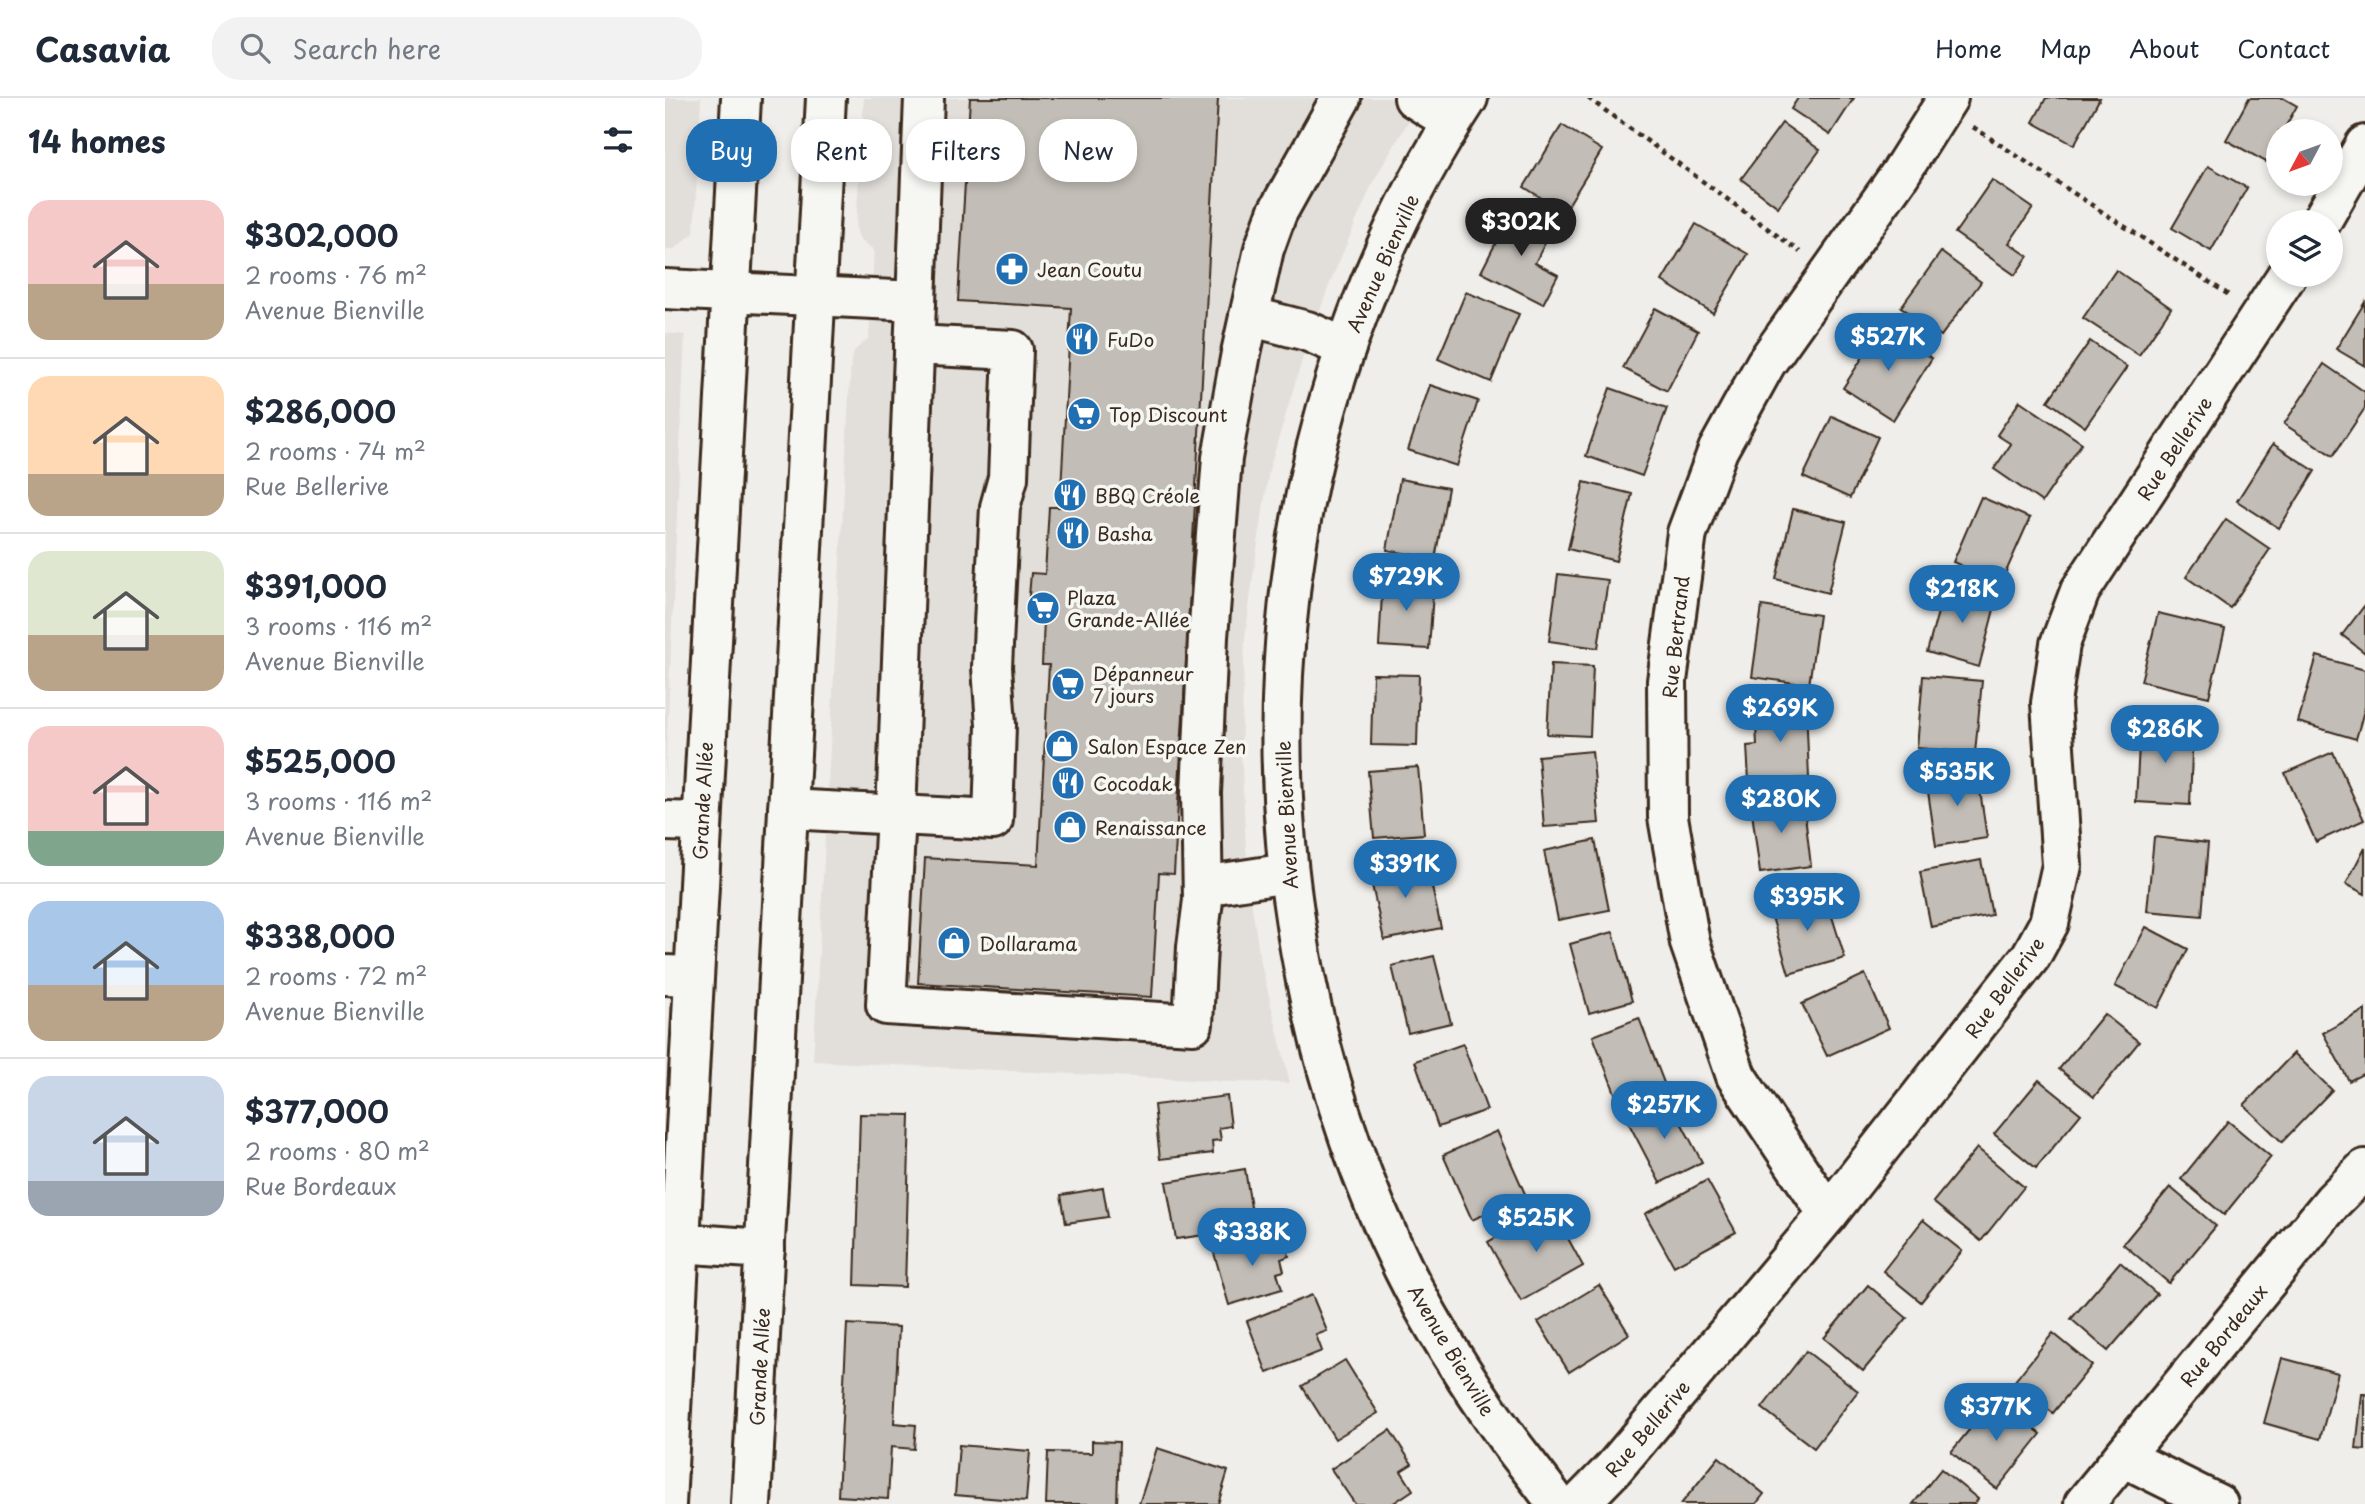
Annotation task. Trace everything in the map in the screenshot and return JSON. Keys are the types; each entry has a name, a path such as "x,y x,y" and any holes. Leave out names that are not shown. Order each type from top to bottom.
{"street":[{"name":"Grande Allée","path":"666,1504 683,821 730,291 741,98"},
{"name":"Grande Allée","path":"751,1504 826,98"},
{"path":"925,98 886,1005 1193,1024 1203,886 1201,793 1222,458 1264,249 1277,213 1341,98"},
{"path":"1414,98 1460,110"},
{"name":"Rue Bertrand","path":"1828,1214 1736,1076 1690,943 1668,817 1667,681 1687,533 1719,450 1766,363 1846,252 1946,103"},
{"name":"Avenue Bienville","path":"1460,110 1391,236 1346,348 1323,423 1306,493 1287,615 1281,742 1287,873 1306,983 1325,1062 1360,1167 1390,1238 1419,1299 1454,1358 1509,1441 1557,1504"},
{"path":"2328,210 2365,145"},
{"name":"Rue Bellerive","path":"1579,1504 1614,1468 1828,1214 2031,956 2049,923 2063,865 2051,703 2060,644 2080,591 2279,287"},
{"path":"665,289 916,301"},
{"path":"1249,316 1293,326 1346,348"},
{"path":"788,809 993,820 996,725 992,667 1000,507 1008,478 1013,350 914,345"},
{"path":"1203,886 1287,873"},
{"name":"Rue Bordeaux","path":"2084,1504 2333,1201 2365,1169"},
{"path":"672,1242 765,1249"},
{"path":"2123,1457 2218,1504"}],"path":[{"path":"1588,98 1807,257"},
{"path":"1946,103 2238,301"}],"shaded area":[{"path":"665,98 701,98 700,119 686,119 686,182 697,182 694,233 673,250 665,250"},
{"name":"Plaza Grande-Allée","path":"864,98 1422,98 1373,182 1330,283 1304,354 1269,470 1253,577 1245,639 1241,749 1246,847 1260,959 1290,1083 813,1061 851,360 855,350 869,338 874,250 860,240 856,228 859,182 892,182 892,119 863,119"},
{"path":"665,333 685,335 665,783"}],"building":[{"path":"970,98 1218,98 1174,874 1159,873 1152,997 918,983 925,858 1038,865 1049,665 1042,665 1045,597 1029,596 1031,573 1045,574 1049,507 1060,507 1071,308 958,301 965,182 1025,182 1025,119 969,119"},
{"path":"1798,98 1854,98 1830,135 1791,109"},
{"path":"2046,98 2100,98 2074,145 2033,122"},
{"path":"2249,98 2283,98 2297,106 2290,119 2266,119 2266,162 2226,140"},
{"path":"1782,123 1820,150 1778,207 1741,179"},
{"path":"1562,125 1602,150 1564,212 1524,187"},
{"path":"2208,166 2247,188 2211,251 2172,228"},
{"path":"1992,180 2033,208 2009,243 2028,256 2015,275 1955,233"},
{"path":"1513,209 1552,229 1535,263 1558,275 1543,304 1481,272"},
{"path":"1696,224 1748,254 1713,313 1662,281"},
{"path":"1941,252 1981,282 1941,336 1901,307"},
{"path":"2116,270 2171,308 2139,355 2083,318"},
{"path":"1466,292 1519,314 1491,382 1438,359"},
{"path":"2365,302 2365,366 2336,349"},
{"path":"1655,308 1698,331 1667,391 1623,368"},
{"path":"1882,327 1932,358 1893,420 1843,388"},
{"path":"2090,341 2127,367 2085,427 2048,401"},
{"path":"2324,364 2365,392 2365,408 2333,456 2284,424"},
{"path":"1430,385 1478,401 1457,466 1408,450"},
{"path":"1610,388 1667,408 1642,476 1586,456"},
{"path":"2020,401 2082,443 2042,502 1994,469 2011,444 1997,435"},
{"path":"1832,416 1878,437 1850,498 1803,477"},
{"path":"2273,444 2315,471 2279,528 2237,501"},
{"path":"1400,479 1448,488 1435,559 1387,550"},
{"path":"1584,482 1632,494 1616,561 1568,549"},
{"path":"1981,497 2030,518 2001,583 1953,562"},
{"path":"1793,509 1846,522 1828,593 1776,579"},
{"path":"2226,519 2270,549 2230,608 2186,577"},
{"path":"1558,574 1608,580 1598,648 1549,641"},
{"path":"1383,577 1434,579 1429,649 1379,646"},
{"path":"1946,583 1997,598 1979,667 1927,652"},
{"path":"2365,605 2365,653 2342,635"},
{"path":"1762,606 1819,615 1809,685 1752,677"},
{"path":"2158,613 2225,629 2209,697 2141,681"},
{"path":"2317,656 2365,670 2365,707 2356,739 2298,722"},
{"path":"1551,664 1593,666 1590,736 1547,734"},
{"path":"1373,674 1419,675 1417,746 1371,745"},
{"path":"1923,676 1982,681 1975,753 1917,748"},
{"path":"1806,705 1809,778 1749,781 1747,746 1757,745 1755,706"},
{"path":"2140,725 2193,727 2190,805 2136,802"},
{"path":"1592,751 1599,823 1544,827 1538,756"},
{"path":"2333,752 2364,820 2316,842 2285,773"},
{"path":"1418,767 1424,834 1374,838 1368,771"},
{"path":"1977,770 1987,838 1936,846 1926,778"},
{"path":"1803,798 1811,866 1760,873 1751,805"},
{"path":"2154,837 2208,843 2202,916 2147,911"},
{"path":"1595,840 1609,910 1558,920 1544,851"},
{"path":"2365,847 2365,894 2346,884"},
{"path":"1426,860 1441,928 1384,940 1369,871"},
{"path":"1981,860 1992,915 1931,927 1920,872"},
{"path":"1824,891 1845,958 1789,974 1769,907"},
{"path":"2146,927 2188,949 2158,1008 2115,986"},
{"path":"1613,932 1632,1001 1589,1013 1570,944"},
{"path":"1434,956 1451,1023 1408,1033 1392,966"},
{"path":"1865,974 1889,1028 1827,1056 1802,1004"},
{"path":"2365,1010 2365,1073 2349,1081 2323,1033"},
{"path":"2104,1014 2139,1042 2094,1097 2059,1069"},
{"path":"1639,1018 1664,1083 1618,1101 1593,1036"},
{"path":"1463,1044 1487,1110 1438,1127 1415,1061"},
{"path":"2294,1053 2332,1090 2282,1142 2244,1105"},
{"path":"2039,1080 2081,1114 2036,1168 1994,1134"},
{"path":"1227,1096 1231,1126 1219,1128 1221,1140 1212,1141 1213,1153 1160,1159 1154,1105"},
{"path":"1668,1098 1702,1162 1660,1183 1627,1120"},
{"path":"860,1114 910,1115 905,1287 855,1285"},
{"path":"2228,1121 2271,1157 2224,1215 2181,1179"},
{"path":"1497,1131 1526,1196 1472,1220 1443,1155"},
{"path":"1977,1148 2024,1187 1981,1241 1933,1202"},
{"path":"1245,1169 1253,1220 1231,1223 1232,1231 1176,1239 1166,1182"},
{"path":"1707,1180 1736,1232 1674,1266 1645,1214"},
{"path":"2170,1187 2216,1226 2169,1283 2123,1244"},
{"path":"1103,1188 1108,1217 1066,1223 1061,1195"},
{"path":"1551,1207 1583,1266 1521,1301 1488,1242"},
{"path":"1923,1220 1962,1251 1921,1302 1883,1271"},
{"path":"1282,1233 1289,1256 1281,1259 1284,1271 1277,1273 1282,1289 1229,1305 1214,1253"},
{"path":"2120,1262 2157,1294 2108,1351 2071,1319"},
{"path":"1599,1285 1629,1334 1569,1372 1538,1322"},
{"path":"1868,1285 1907,1318 1863,1371 1824,1338"},
{"path":"1312,1295 1327,1331 1316,1335 1322,1351 1267,1373 1247,1321"},
{"path":"847,1324 899,1327 894,1423 916,1425 914,1449 891,1447 888,1499 838,1496"},
{"path":"2053,1333 2092,1365 2053,1413 2014,1382"},
{"path":"1806,1351 1858,1391 1814,1448 1762,1408"},
{"path":"2282,1358 2338,1373 2320,1439 2264,1423"},
{"path":"1345,1360 1378,1413 1335,1439 1302,1386"},
{"path":"2362,1394 2365,1394 2365,1450 2356,1449"},
{"path":"1996,1397 2041,1434 1997,1489 1951,1452"},
{"path":"1390,1430 1412,1464 1401,1471 1413,1490 1392,1504 1355,1504 1331,1469"},
{"path":"1092,1441 1119,1442 1117,1504 1046,1504 1048,1452 1092,1453"},
{"path":"959,1445 1030,1451 1026,1501 955,1495"},
{"path":"1157,1448 1228,1471 1218,1504 1139,1504"},
{"path":"1719,1457 1764,1494 1756,1504 1681,1504"},
{"path":"1941,1469 1978,1499 1975,1504 1913,1504"}],"place":[{"name":"Jean Coutu","path":"1012,269"},
{"name":"FuDo","path":"1082,339"},
{"name":"Top Discount","path":"1084,414"},
{"name":"BBQ Créole","path":"1070,495"},
{"name":"Basha","path":"1073,533"},
{"name":"Plaza Grande-Allée","path":"1043,608"},
{"name":"Dépanneur 7 jours","path":"1068,684"},
{"name":"Salon Espace Zen","path":"1062,746"},
{"name":"Cocodak","path":"1068,783"},
{"name":"Renaissance","path":"1070,827"},
{"name":"Dollarama","path":"954,943"}]}
